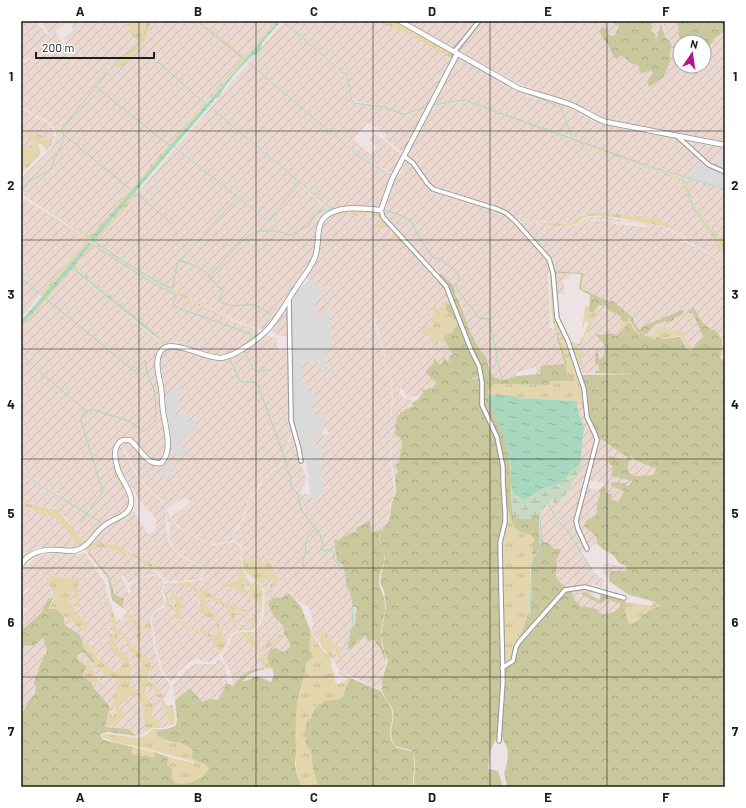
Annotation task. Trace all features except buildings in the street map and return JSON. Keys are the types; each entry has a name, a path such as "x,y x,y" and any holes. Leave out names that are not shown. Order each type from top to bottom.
{"street":[{"path":"400,21 518,88 570,104 595,118 613,123 725,145"},
{"path":"479,21 456,53 390,186 381,210 381,215 446,286 471,350 479,366 482,382 482,405 497,437 503,467 505,513 505,522 500,543 503,688 499,741"},
{"path":"677,136 709,165 725,172"},
{"path":"404,157 413,163 433,189 506,213 520,225 549,259 554,273 557,318 568,341 583,384 587,417 596,437 576,521 587,549"},
{"path":"21,565 27,557 38,552 54,550 73,551 82,548 104,526 128,511 131,498 130,492 117,469 116,463 117,444 121,441 125,439 132,442 149,460 155,464 162,463 164,461 167,451 167,440 158,364 159,356 162,350 168,346 175,346 214,358 228,356 264,333 289,299 314,259 317,251 320,226 326,216 338,211 352,209 363,208 381,210"},
{"path":"289,299 290,412 292,425 300,448 301,461"},
{"path":"502,668 513,661 517,644 565,590 584,587 624,598"}],"shaded area":[{"path":"21,21 38,21 39,26 54,40 41,21 125,21 130,29 130,35 139,42 127,54 123,55 113,66 118,67 123,66 141,47 147,38 151,21 196,21 242,59 205,102 158,62 204,103 168,144 167,143 167,145 89,237 21,194 28,183 21,191 21,178 50,150 56,135 55,129 49,122 21,107 21,63 63,47 65,44 63,38 73,31 73,26 68,23 55,30 63,45 61,47 21,61"},
{"path":"200,21 275,21 244,57"},
{"path":"284,21 375,21 405,32 451,57 427,107 402,113 383,106 353,101 347,77"},
{"path":"404,21 471,21 472,27 454,49"},
{"path":"481,21 612,21 615,25 619,26 615,35 612,36 608,34 607,27 602,28 611,53 624,56 633,64 638,65 641,74 650,70 653,73 648,81 650,87 663,78 671,61 670,53 672,50 672,74 712,74 712,42 715,38 725,31 725,143 640,127 598,117 514,81 457,50"},
{"path":"653,21 677,21 679,34 672,34 672,50 671,43 665,37 663,25 661,24 656,40 651,31"},
{"path":"284,22 346,78 352,101 354,103 383,107 403,114 427,108 404,152 385,139 387,135 375,126 367,123 353,139 371,155 377,147 369,140 375,134 401,154 402,157 393,174 358,155 249,62"},
{"path":"459,59 528,96 561,107 573,138 464,99 435,104"},
{"path":"249,63 357,156 391,176 379,205 374,208 355,206 331,209 211,107"},
{"path":"465,102 507,116 573,141 576,144 578,143 680,180 695,214 699,217 723,252 723,259 714,256 688,242 683,236 668,228 669,226 661,219 609,213 584,214 571,224 520,220 515,219 510,214 434,188 416,164 409,158 409,155 434,106"},
{"path":"561,106 572,109 601,124 679,141 698,156 700,161 696,171 694,171 690,179 654,168 576,140"},
{"path":"21,108 48,123 53,129 53,142 44,138 40,134 34,135 29,131 27,138 32,141 33,144 29,148 26,146 21,151"},
{"path":"211,108 299,183 268,220 176,148"},
{"path":"689,142 725,148 725,157 719,156 716,167 710,164 687,144"},
{"path":"175,149 237,197 177,264 183,262 180,261 238,198 268,222 299,184 330,210 326,210 328,213 326,215 314,256 278,314 264,330 233,319 172,289 172,287 170,288 96,242","holes":["137,194 173,225 172,225"]},
{"path":"725,152 725,188 690,178 697,160 712,164 716,156"},
{"path":"406,161 414,165 428,186 500,211 511,219 547,258 550,264 551,272 548,272 550,328 555,329 565,364 540,374 536,374 536,367 516,373 516,376 503,380 493,377 486,357 480,350 471,334 456,297 456,286 454,286 430,264 384,216 388,198"},
{"path":"684,178 725,189 725,241 697,211"},
{"path":"21,197 56,219 85,241 41,293 23,279 40,294 21,318"},
{"path":"349,212 356,216 365,213 369,215 376,215 380,218 380,223 375,227 383,232 383,225 388,227 392,234 415,255 442,286 447,295 450,306 447,302 440,311 436,308 432,308 434,313 433,324 431,328 428,327 427,334 430,336 428,342 439,341 451,350 453,355 449,356 450,363 442,359 442,365 434,362 436,382 434,388 429,388 420,396 412,396 411,399 409,399 400,387 399,394 405,399 413,400 408,408 400,415 396,429 398,437 401,439 402,446 398,464 396,464 395,467 398,469 395,477 391,459 390,425 390,459 395,492 391,503 388,520 382,530 371,533 370,520 359,526 355,532 334,543 337,560 343,564 347,588 350,591 352,605 358,607 355,626 353,625 351,630 348,650 364,636 369,641 374,640 379,646 386,663 383,670 381,690 340,671 332,659 335,648 339,659 344,662 337,644 335,644 321,629 319,643 311,630 314,624 309,607 296,600 280,581 268,557 258,553 267,557 265,564 249,559 242,560 242,547 255,552 242,546 234,540 235,533 245,517 248,502 258,491 263,478 281,465 283,456 294,432 300,462 307,479 300,491 300,494 309,494 310,498 319,499 325,480 321,477 321,467 319,466 319,461 322,457 321,444 313,444 312,436 320,439 321,434 324,436 329,433 321,424 329,420 325,412 315,416 310,405 316,405 317,395 309,393 310,383 303,383 302,363 317,360 322,372 328,370 324,357 331,342 332,332 328,321 330,321 330,308 323,307 323,317 320,318 314,308 315,301 319,294 321,294 324,287 311,280 305,279 318,256 324,220 332,215","holes":["374,316 385,354 387,371 384,354 373,318","387,371 392,382 393,399 390,425 392,399 391,382"]},
{"path":"604,216 614,219 638,222 615,222 603,219 592,219 583,223 591,220 598,221 605,220 616,224 644,227 647,225 640,223 659,225 682,236 684,241 692,246 697,247 714,257 724,260 725,268 722,282 725,300 725,337 724,352 721,357 720,351 723,342 715,330 712,331 702,322 694,308 688,310 693,313 703,337 694,347 687,341 682,331 676,332 666,328 654,335 645,334 655,325 683,314 648,324 639,331 633,320 611,301 580,289 583,273 554,271 549,256 517,222 574,226 587,218"},
{"path":"93,245 158,286 169,291 176,297 178,295 232,321 257,330 259,334 247,340 240,348 221,356 191,349 185,344 178,342 165,344 77,267 76,265"},
{"path":"73,269 162,344 163,347 160,349 159,387 165,433 165,452 160,462 153,461 130,438 124,437 115,442 113,449 113,472 126,491 129,501 128,506 119,516 100,526 88,541 85,541 79,537 66,518 54,508 24,503 23,505 31,510 53,517 81,546 73,549 39,550 27,554 21,560 21,474 91,515 21,472 21,356 87,411 21,354 21,330"},
{"path":"554,273 569,274 569,279 564,279 564,294 556,294"},
{"path":"311,277 340,295 331,324 333,371 328,419 322,433 327,496 311,501 307,465 291,423 290,299"},
{"path":"288,303 288,336 280,336 269,330"},
{"path":"597,305 607,306 608,310 620,316 622,321 619,326 624,328 616,336 608,334 595,335 601,339 605,347 604,356 600,360 598,357 598,349 596,364 599,365 599,370 595,373 581,373 578,366 582,352 579,352 578,346 581,345 592,323 600,315 595,311"},
{"path":"266,335 277,339 278,351 289,349 290,420 292,431 287,445 285,446 281,443 258,383 255,381 242,380 231,359 243,352 253,370 271,371 256,370 244,348"},
{"path":"170,348 181,349 219,360 228,358 236,377 241,382 254,382 257,384 271,419 283,456 280,465 262,478 257,490 247,502 244,516 236,527 232,541 214,544 206,542 186,532 174,522 171,517 191,502 185,497 167,509 163,501 142,482 133,467 122,442 131,443 153,465 161,465 163,463 162,477 170,480 172,472 175,471 175,465 166,464 164,475 164,462 168,445 172,446 175,451 174,455 184,457 187,451 180,446 181,444 184,444 183,437 187,433 198,428 194,421 190,423 187,414 174,414 179,405 177,401 182,395 181,387 171,389 167,397 164,399 160,363 162,353"},
{"path":"181,385 199,424 175,485 159,479 169,447 164,387"},
{"path":"577,401 585,409 595,438 575,523 578,534 586,550 581,552 549,505 556,518 568,533 593,572 604,580 602,587 592,584 591,587 567,587 557,579 558,563 556,560 560,549 554,549 549,543 544,542 541,534 541,518 539,512 551,500 561,500 567,494 571,489 572,482 577,476 582,465 581,454 584,427 578,411"},
{"path":"598,437 627,457 627,460 609,456 613,467 612,476 633,480 633,482 628,486 626,483 611,486 624,491 619,501 611,500 606,493 605,485 602,482 588,481"},
{"path":"121,443 132,468 141,482 164,504 166,508 166,530 169,543 180,556 203,568 202,577 200,579 167,581 157,570 164,558 163,557 156,566 127,550 107,544 93,542 104,528 132,510 148,534 155,532 156,519 141,502 120,469 118,456"},
{"path":"632,456 636,462 656,469 653,475 635,476 629,473 629,460"},
{"path":"587,485 591,489 600,491 596,516 590,518 598,543 588,549 577,524"},
{"path":"167,510 170,518 177,527 200,540 214,545 234,542 241,547 239,578 226,584 227,587 239,592 244,586 242,583 245,582 253,590 249,597 258,602 261,611 259,619 256,621 253,613 229,605 209,593 215,584 204,591 196,590 190,584 189,582 201,580 203,578 204,568 175,550 169,538 170,522 167,522"},
{"path":"100,547 130,555 155,569 157,574 145,576 128,583 123,575 121,578 124,581 129,595 131,594 131,584 142,578 158,575 165,582 161,591 165,603 152,614 150,622 141,625 126,613 128,610 122,608 124,599 114,594 109,576 89,552"},
{"path":"61,552 77,555 85,553 105,583 112,627 115,634 113,637 110,630 106,628 100,629 109,631 111,635 110,648 124,660 123,664 117,671 113,672 103,660 98,659 86,641 83,642 79,634 70,629 65,622 62,614 65,614 85,631 88,625 75,611 70,601 71,591 74,590 77,605 78,597 72,579 50,575 49,578 45,577 42,572 37,570 43,574 53,595 52,598 48,599 43,612 21,631 21,612 27,609 21,607 21,599 30,588 21,593 21,575 25,567 29,566 28,565 37,556"},
{"path":"609,563 627,568 626,571 610,571 609,581 601,570 605,567 604,565"},
{"path":"271,578 275,579 270,586 271,599 269,603 278,622 284,626 284,634 289,641 290,648 284,652 276,648 268,652 267,657 263,656 260,652 266,650 283,635 279,635 272,642 266,644 260,649 251,634 257,631 264,615 265,591 259,583"},
{"path":"280,581 289,593 282,598 272,598 273,585"},
{"path":"170,582 181,586 191,587 200,593 200,596 198,596 199,610 216,621 217,633 212,636 208,632 199,629 193,630 180,620 182,602 171,588 170,592 176,603 172,607 169,605 170,599 163,593 165,584"},
{"path":"583,588 595,591 593,596 585,592 601,604 607,599 621,604 620,608 609,614 599,613 597,609 580,606 575,601 571,590"},
{"path":"207,596 208,598 216,600 231,611 236,624 244,630 235,632 231,635 227,643 215,614 206,606"},
{"path":"165,606 172,608 175,611 176,616 171,618 176,618 187,629 201,632 210,637 220,654 210,662 201,661 200,659 190,661 178,672 175,679 171,682 163,671 156,648 152,621 154,615"},
{"path":"234,610 252,614 251,627 254,629 248,629 241,623 237,622 235,620 235,615 240,616 238,612 235,612"},
{"path":"124,616 136,626 137,642 133,647 125,634 117,630 115,619 121,620"},
{"path":"142,629 152,629 154,648 161,672 171,686 163,700 158,688 147,677 145,671 150,672 144,655 135,649"},
{"path":"241,632 251,645 258,651 264,668 248,670 233,686 231,672 222,656 233,636"},
{"path":"121,635 124,637 125,644 141,662 142,670 140,673 141,679 139,689 131,688 130,658 115,646 115,642"},
{"path":"43,638 47,651 33,684 37,685 35,694 28,701 21,714 21,650 25,645"},
{"path":"83,652 105,675 112,676 117,680 117,686 112,704 117,712 113,717 109,713 110,707 93,687 91,682 95,682 99,686 102,684 92,668 78,657 80,653"},
{"path":"218,660 222,661 225,666 227,683 218,700 209,699 202,702 190,688 175,701 173,686 187,669 195,664 215,664"},
{"path":"147,686 155,690 157,698 160,699 166,712 169,725 172,725 161,728 155,718 151,715 154,703 148,702"},
{"path":"138,695 143,719 146,725 144,733 136,736 128,729 110,727 122,718 119,705 125,703 128,696"}],"green space":[{"path":"125,21 151,21 147,38 141,47 123,66 113,66 123,55 127,54 140,42 130,35 130,29"},
{"path":"196,21 200,21 244,56 275,21 278,21 206,103 205,102 242,59"},
{"path":"375,21 397,21 455,54 454,60 404,153 402,152 405,151 428,108 451,58 405,32"},
{"path":"612,21 653,21 651,31 655,34 656,40 661,23 665,37 672,46 670,53 671,60 663,78 649,87 647,81 653,73 650,70 641,74 638,65 626,60 624,56 620,56 616,59 602,37 600,31 602,28 607,27 608,34 612,36 615,35 619,26 615,25"},
{"path":"677,21 725,21 725,31 715,38 712,42 712,34 679,34"},
{"path":"459,56 518,88 572,107 593,118 675,137 679,141 597,122 572,109 528,95 459,58 409,154 409,158 407,156"},
{"path":"463,100 682,178 692,204 723,252 714,245 715,242 699,217 694,213 680,180 578,143 578,145 573,141 465,102 437,105"},
{"path":"204,103 206,104 90,239 160,283 233,319 159,285 92,242 47,210 89,237 167,146 167,143 168,144"},
{"path":"29,131 34,135 40,134 53,142 47,151 42,144 38,145 40,154 33,163 21,173 21,155 24,153 21,151 26,146 29,147 33,144 32,141 27,138 27,133"},
{"path":"685,182 697,211 725,241 725,258 724,252 695,208"},
{"path":"134,193 137,195 96,242 93,241"},
{"path":"21,196 159,286 169,291 158,286 89,242 43,295 41,293 85,241 83,238"},
{"path":"360,209 380,212 382,218 381,220 383,218 443,283 437,282 438,280 407,247 405,247 393,236 392,231 388,227 383,225 383,230 374,228 380,223 379,217 365,213 356,216 349,212 332,215 324,220 318,256 305,279 303,278 312,264 323,220 337,212"},
{"path":"593,213 609,213 661,219 670,226 668,228 656,224 603,216 589,216 575,224 568,225 534,223 515,219 535,222 571,224 583,215"},
{"path":"91,244 93,245 76,265 77,267 157,334 165,344 182,343 191,349 221,356 240,348 259,333 258,331 261,333 242,348 219,357 172,345 165,347 159,353 157,364 163,415 156,368 157,355 163,345 158,339 73,269 156,335 73,266"},
{"path":"73,269 21,330 21,326 46,295 67,273"},
{"path":"554,271 583,273 581,289 608,301 613,301 633,318 639,330 648,324 682,310 684,314 667,323 665,321 655,325 645,334 639,333 628,317 628,322 622,321 620,316 608,310 607,306 598,305 592,313 589,311 590,295 579,289 581,274 554,273"},
{"path":"440,273 454,286 456,297 471,334 480,350 486,357 493,377 503,380 516,376 540,374 541,366 565,364 557,338 559,338 566,360 567,375 574,375 574,381 551,381 548,385 494,384 488,390 490,401 489,407 499,423 508,450 514,516 518,518 530,519 539,512 540,547 533,557 532,552 534,539 531,535 518,531 513,525 507,506 504,463 484,405 480,365 471,347 446,283 438,275"},
{"path":"550,273 552,273 555,311 564,335 563,340 568,341 560,343 559,338 557,338 552,317"},
{"path":"437,282 443,283 476,362 480,376 466,381 481,377 481,401 497,438 502,467 504,522 500,538 502,668 499,733 490,751 488,769 498,771 503,787 414,787 415,764 413,753 408,749 395,745 393,742 391,730 393,711 382,691 382,682 388,660 385,654 381,635 386,607 384,591 380,582 385,558 380,539 381,532 389,520 392,503 396,492 395,477 398,470 395,467 396,464 398,464 402,446 401,439 394,433 396,429 395,426 400,412 404,412 404,410 413,406 412,403 423,393 422,389 426,390 429,388 434,388 436,382 425,372 433,364 434,359 437,363 442,365 443,357 450,363 451,362 449,356 453,355 443,337 452,333 458,323 446,309 445,302 450,305 448,298 440,284"},
{"path":"170,291 242,324 216,314 178,295 176,297 176,295"},
{"path":"441,302 445,302 446,309 458,323 452,333 443,337 451,350 439,341 435,343 428,342 430,336 420,331 426,324 430,328 433,324 431,319 434,315 432,308 434,306 440,311 443,307"},
{"path":"585,306 589,306 589,311 592,313 595,311 600,314 592,323 581,345 578,346 579,352 583,352 582,364 578,366 570,342 579,344 589,323 585,321 582,329"},
{"path":"694,308 702,322 712,330 715,330 722,340 721,359 725,359 725,787 507,787 504,772 507,763 508,751 501,733 504,671 512,663 518,645 565,591 571,590 575,601 579,603 580,606 597,609 599,613 612,613 621,604 607,599 601,604 581,594 582,593 585,592 599,600 601,593 626,602 625,611 629,624 638,620 653,608 662,606 648,599 629,595 609,581 610,571 626,571 627,567 619,563 613,555 598,545 596,536 584,526 587,520 596,516 597,504 600,495 599,490 604,485 606,493 612,494 611,500 619,501 624,491 611,486 612,482 626,483 628,486 633,481 611,476 613,467 608,462 609,456 626,460 627,457 598,437 591,423 587,410 585,390 581,375 636,374 595,373 599,370 599,365 596,364 595,361 597,345 598,357 600,360 604,354 605,347 602,341 594,333 600,335 612,333 616,336 628,324 642,337 648,336 654,339 659,337 664,339 680,337 687,349 691,351 703,337 693,313 689,313 688,310","holes":["632,456 636,461 656,469 653,475 635,476 629,473 628,464"]},
{"path":"628,317 640,332 645,334 654,335 658,327 663,326 672,331 682,331 687,342 694,347 691,351 678,336 670,338 642,337 628,325 624,328 619,326 622,321 628,321"},
{"path":"233,319 263,330 272,321 264,331"},
{"path":"568,341 583,387 585,409 577,401 520,398 508,395 489,396 488,390 494,384 548,385 551,381 560,380 567,382 566,360 560,343"},
{"path":"243,350 255,371 243,352 231,359 242,380 255,381 258,383 281,443 283,445 287,445 283,454 258,384 255,382 241,381 229,359"},
{"path":"124,437 130,438 134,442 131,440 121,439 117,444 114,453 114,461 130,495 129,507 123,514 119,517 106,524 88,541 103,524 121,515 129,505 127,492 113,473 114,446 117,440"},
{"path":"139,447 153,461 158,462 162,460 165,451 163,460 159,463 154,462 149,459"},
{"path":"581,454 582,465 577,476 572,482 571,489 561,500 554,504 553,500 551,500 541,511 530,519 518,518 514,516 512,507 512,488 517,497 525,499 540,489 561,483 565,477 580,463"},
{"path":"24,503 57,510 79,537 85,541 88,541 81,546 71,539 68,532 53,517 36,512 23,505"},
{"path":"507,506 513,525 531,535 534,540 532,552 533,557 530,569 531,589 529,612 512,658 507,663 504,661 501,549 506,522"},
{"path":"131,509 132,510 104,529 93,541 118,546 156,566 159,565 163,557 165,558 156,570 130,555 125,555 106,548 98,548 88,553 85,548 99,531"},
{"path":"370,520 371,532 382,530 380,534 380,542 384,559 379,577 379,583 385,603 381,640 386,657 386,663 380,648 374,640 369,641 364,636 348,650 351,630 355,625 357,607 353,606 350,591 347,588 346,574 343,565 337,561 334,539 337,541 352,532 355,532 357,528"},
{"path":"541,534 544,542 549,543 554,549 560,549 561,551 556,560 556,577 567,587 556,597 519,640 529,612 530,618 532,588 531,569 533,558 538,554 541,546"},
{"path":"52,548 78,548 70,550 45,550 37,552 29,556 21,563 22,559 30,553"},
{"path":"89,552 109,576 114,594 124,599 122,608 112,600 108,578 90,556 88,553"},
{"path":"267,557 280,581 273,585 271,599 270,586 274,579 271,578 259,583 244,570 242,560 249,559 265,564"},
{"path":"240,558 243,571 247,576 245,577 251,584 255,581 261,586 263,593 261,618 254,629 251,627 252,614 235,610 235,612 243,614 242,616 235,615 235,620 252,630 244,630 230,618 231,611 207,596 206,606 215,614 227,643 220,654 210,637 201,632 189,630 176,618 170,617 176,616 176,613 172,608 165,606 165,595 167,595 170,601 169,605 174,607 176,603 170,591 171,588 183,604 180,612 181,620 186,623 190,629 206,630 212,636 217,633 215,622 199,610 200,603 198,596 200,596 200,593 195,592 191,587 181,586 175,583 189,582 201,590 215,584 209,593 229,605 248,610 255,615 256,621 259,619 261,614 260,608 254,599 248,599 252,590 245,582 242,583 246,590 245,593 242,594 234,589 224,586 225,584 239,578"},
{"path":"50,575 78,578 78,597 80,599 79,608 73,591 71,591 70,601 75,611 88,625 85,632 59,611 50,609 54,599 53,591 45,577 49,578"},
{"path":"107,593 117,630 125,634 133,647 137,642 136,628 133,623 124,616 126,613 141,625 150,622 152,629 142,629 140,639 135,649 151,662 150,672 145,671 148,679 158,688 167,706 173,705 175,719 174,724 169,725 165,709 160,699 154,695 156,695 155,690 147,686 148,702 156,703 151,715 157,720 161,728 151,728 144,733 146,725 143,719 138,695 129,696 128,701 119,705 119,709 125,713 124,714 126,716 114,724 105,727 109,713 113,717 116,715 116,709 112,704 117,686 117,680 112,676 105,675 93,663 94,660 82,644 86,641 98,659 103,660 113,672 117,671 123,664 123,660 113,652 109,646 110,632 105,629 100,629 106,628 110,630 113,637 115,634 112,627","holes":["121,635 124,637 128,648 141,662 142,670 139,676 141,679 138,686 139,689 131,688 131,667 129,658 119,649 115,642"]},
{"path":"289,593 301,607 311,632 309,647 313,656 306,663 296,713 295,763 301,787 92,787 86,784 91,787 21,787 21,714 28,701 35,694 36,685 33,684 47,651 43,638 35,645 25,645 21,650 21,631 42,612 48,599 52,598 53,595 49,609 56,609 62,614 66,626 79,634 85,650 94,660 93,663 83,652 78,655 77,660 86,666 82,676 91,682 93,687 110,707 105,727 128,729 136,736 107,732 101,734 101,737 104,740 133,747 131,753 135,756 147,756 153,758 155,756 154,752 168,757 167,765 172,769 172,778 175,783 180,784 195,781 207,772 209,768 192,757 193,751 189,747 184,744 166,740 156,732 176,725 177,719 175,701 190,688 202,702 209,699 218,700 227,683 233,686 248,671 262,668 265,669 249,674 243,682 257,676 271,682 273,679 272,667 267,659 269,650 276,648 284,652 290,647 289,641 284,634 284,626 276,619 268,604 274,598 282,598"},
{"path":"629,595 648,599 663,606 629,624 625,611 626,602 652,606 653,602"},
{"path":"262,623 257,631 251,634 260,649 269,642 272,642 279,635 283,635 266,650 260,652 263,656 267,657 273,669 265,669 258,651 251,645 241,632 254,632"},
{"path":"321,628 335,644 337,644 344,664 339,659 335,648 332,659 321,645"},
{"path":"311,632 320,647 331,659 331,667 335,674 335,682 339,684 348,679 337,672 340,672 350,678 343,696 339,699 325,701 309,719 306,745 311,750 313,770 319,787 301,787 297,774 294,743 296,711 302,678 309,657"},
{"path":"78,657 92,668 103,688 81,675 77,660"},
{"path":"350,678 381,691 392,710 390,734 392,742 395,746 401,749 412,752 414,765 413,787 319,787 313,770 311,750 306,745 305,731 307,721 311,718 314,710 325,701 339,699 343,696"},
{"path":"152,729 163,729 156,732 167,742 179,743 190,747 193,754 207,764 209,768 203,775 194,781 185,784 175,784 167,764 168,757 195,762 144,748 115,742 102,737 106,734 139,738 145,736"},
{"path":"133,747 154,752 155,757 135,756 131,753"}],"water":[{"path":"278,21 281,21 262,43 259,53 243,65 221,92 219,97 216,98 93,241 90,239"},
{"path":"89,242 91,244 73,267 156,335 155,336 73,269 68,272 21,326 21,321"},
{"path":"508,395 520,398 577,401 578,411 584,427 580,463 565,477 561,483 541,489 525,500 517,496 511,486 511,469 506,444 498,421 489,407 489,396"}],"waterway":[{"path":"21,191 30,181 50,170 64,138 62,128 119,58 128,53 139,43 144,35 148,21"},
{"path":"197,21 243,58"},
{"path":"283,21 347,77 352,101 355,103 384,107 403,114 427,107"},
{"path":"459,58 510,86"},
{"path":"247,61 357,155 392,176"},
{"path":"158,62 206,104"},
{"path":"96,87 170,146"},
{"path":"433,96 436,89"},
{"path":"520,91 561,107 573,139"},
{"path":"434,105 465,100 654,168 725,189"},
{"path":"209,106 331,209"},
{"path":"64,135 132,190"},
{"path":"174,147 268,221 299,183"},
{"path":"389,195 397,178"},
{"path":"683,178 694,208 723,252 725,260"},
{"path":"377,208 381,203 388,184"},
{"path":"135,192 172,224"},
{"path":"180,261 237,198"},
{"path":"386,202 384,210 398,214 411,221 432,257 440,259 455,270 459,275 456,288 479,318 489,319 497,355 496,360 502,380"},
{"path":"209,277 238,244 256,231 277,231 291,235 309,225 315,215 319,212 342,207"},
{"path":"93,241 141,272 170,288 173,286 177,264 179,261 191,264 203,270 215,284 223,290 219,300 222,303 231,305 254,305 271,315"},
{"path":"91,244 158,286 176,295 172,305 173,306 251,334 252,337 242,346"},
{"path":"21,278 43,296"},
{"path":"45,298 134,371 145,360 147,373 155,393 156,420 144,432 129,421 94,410 83,414 81,421 103,491 81,522"},
{"path":"244,350 255,371 271,370"},
{"path":"21,355 86,411"},
{"path":"232,357 229,358 241,382 255,382 258,385 287,465 286,469 291,477 291,487 298,494 301,509 320,535 323,545 322,550 329,550 332,552 334,560 345,571 347,588 350,591 353,604 353,626 348,648"},
{"path":"21,473 102,523"},
{"path":"548,503 556,518 568,532 592,570"},
{"path":"530,617 532,563 541,546 539,512"},
{"path":"303,567 303,560 306,551 305,544 308,537 314,530"}]}
